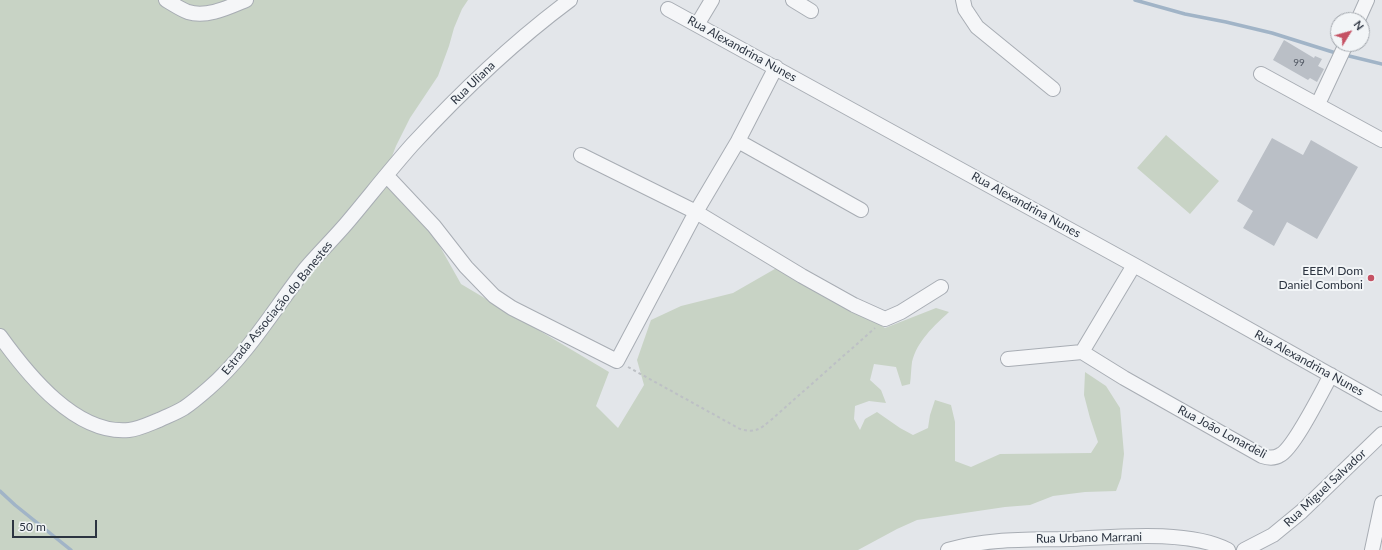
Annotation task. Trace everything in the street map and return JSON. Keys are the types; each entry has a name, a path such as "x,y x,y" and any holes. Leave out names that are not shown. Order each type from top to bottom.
{"street":[{"path":"166,0 190,12 204,14 214,12 246,0"},
{"name":"Rua Uliana","path":"387,176 412,146 490,66 537,25 570,0"},
{"path":"698,25 712,0"},
{"path":"793,0 811,11"},
{"path":"963,0 965,9 977,27 1053,89"},
{"path":"1362,12 1367,0"},
{"name":"Rua Alexandrina Nunes","path":"668,9 1134,264 1382,404"},
{"path":"1318,104 1343,52"},
{"path":"387,176 434,226 466,267 494,296 512,308 616,361 696,212 738,141 776,67"},
{"path":"1261,74 1382,140"},
{"path":"738,141 862,210"},
{"path":"581,154 696,212 802,276 854,305 885,319 901,312 941,287"},
{"name":"Estrada Associação do Banestes","path":"0,336 37,382 71,412 90,423 106,429 127,430 144,426 178,411 191,403 232,366 268,321 306,268 387,176"},
{"path":"1008,359 1082,352 1134,264"},
{"name":"Rua João Lonardeli","path":"1082,352 1124,378 1268,458 1281,455 1290,446 1331,375"},
{"name":"Rua Miguel Salvador","path":"1244,550 1273,535 1301,512 1382,434"},
{"path":"1372,550 1382,503"},
{"name":"Rua Urbano Marrani","path":"948,550 964,545 1008,540 1138,536 1181,538 1215,544 1228,550"}],"path":[{"path":"616,361 740,429 751,432 761,428 771,420 885,319"}],"green space":[{"path":"0,0 468,0 462,9 454,28 438,76 410,118 396,146 389,164 393,179 415,202 461,284 609,372 596,406 618,428 644,385 637,360 651,320 681,306 733,293 780,266 848,304 885,328 936,308 949,312 927,334 914,354 910,384 902,386 896,367 874,364 870,380 881,390 886,403 869,401 855,406 854,419 860,430 865,419 877,412 913,435 928,428 930,415 935,400 951,405 955,422 955,461 971,467 1000,454 1091,453 1098,442 1084,395 1085,372 1106,386 1120,408 1124,454 1121,478 1116,491 1085,492 1053,496 1030,505 1005,507 917,520 858,550 0,550"},
{"path":"1166,135 1219,181 1190,214 1137,168"}],"building":[{"path":"1284,40 1314,58 1315,56 1322,59 1318,66 1324,69 1317,82 1310,78 1308,80 1273,60"},
{"path":"1272,138 1303,155 1311,140 1358,167 1317,239 1287,222 1274,246 1243,228 1253,211 1237,201"}],"waterway":[{"path":"1135,0 1185,14 1272,33 1339,54"},
{"path":"1345,55 1382,64"},
{"path":"0,491 71,550"}],"place":[{"name":"EEEM Dom Daniel Comboni","path":"1371,278"}]}
